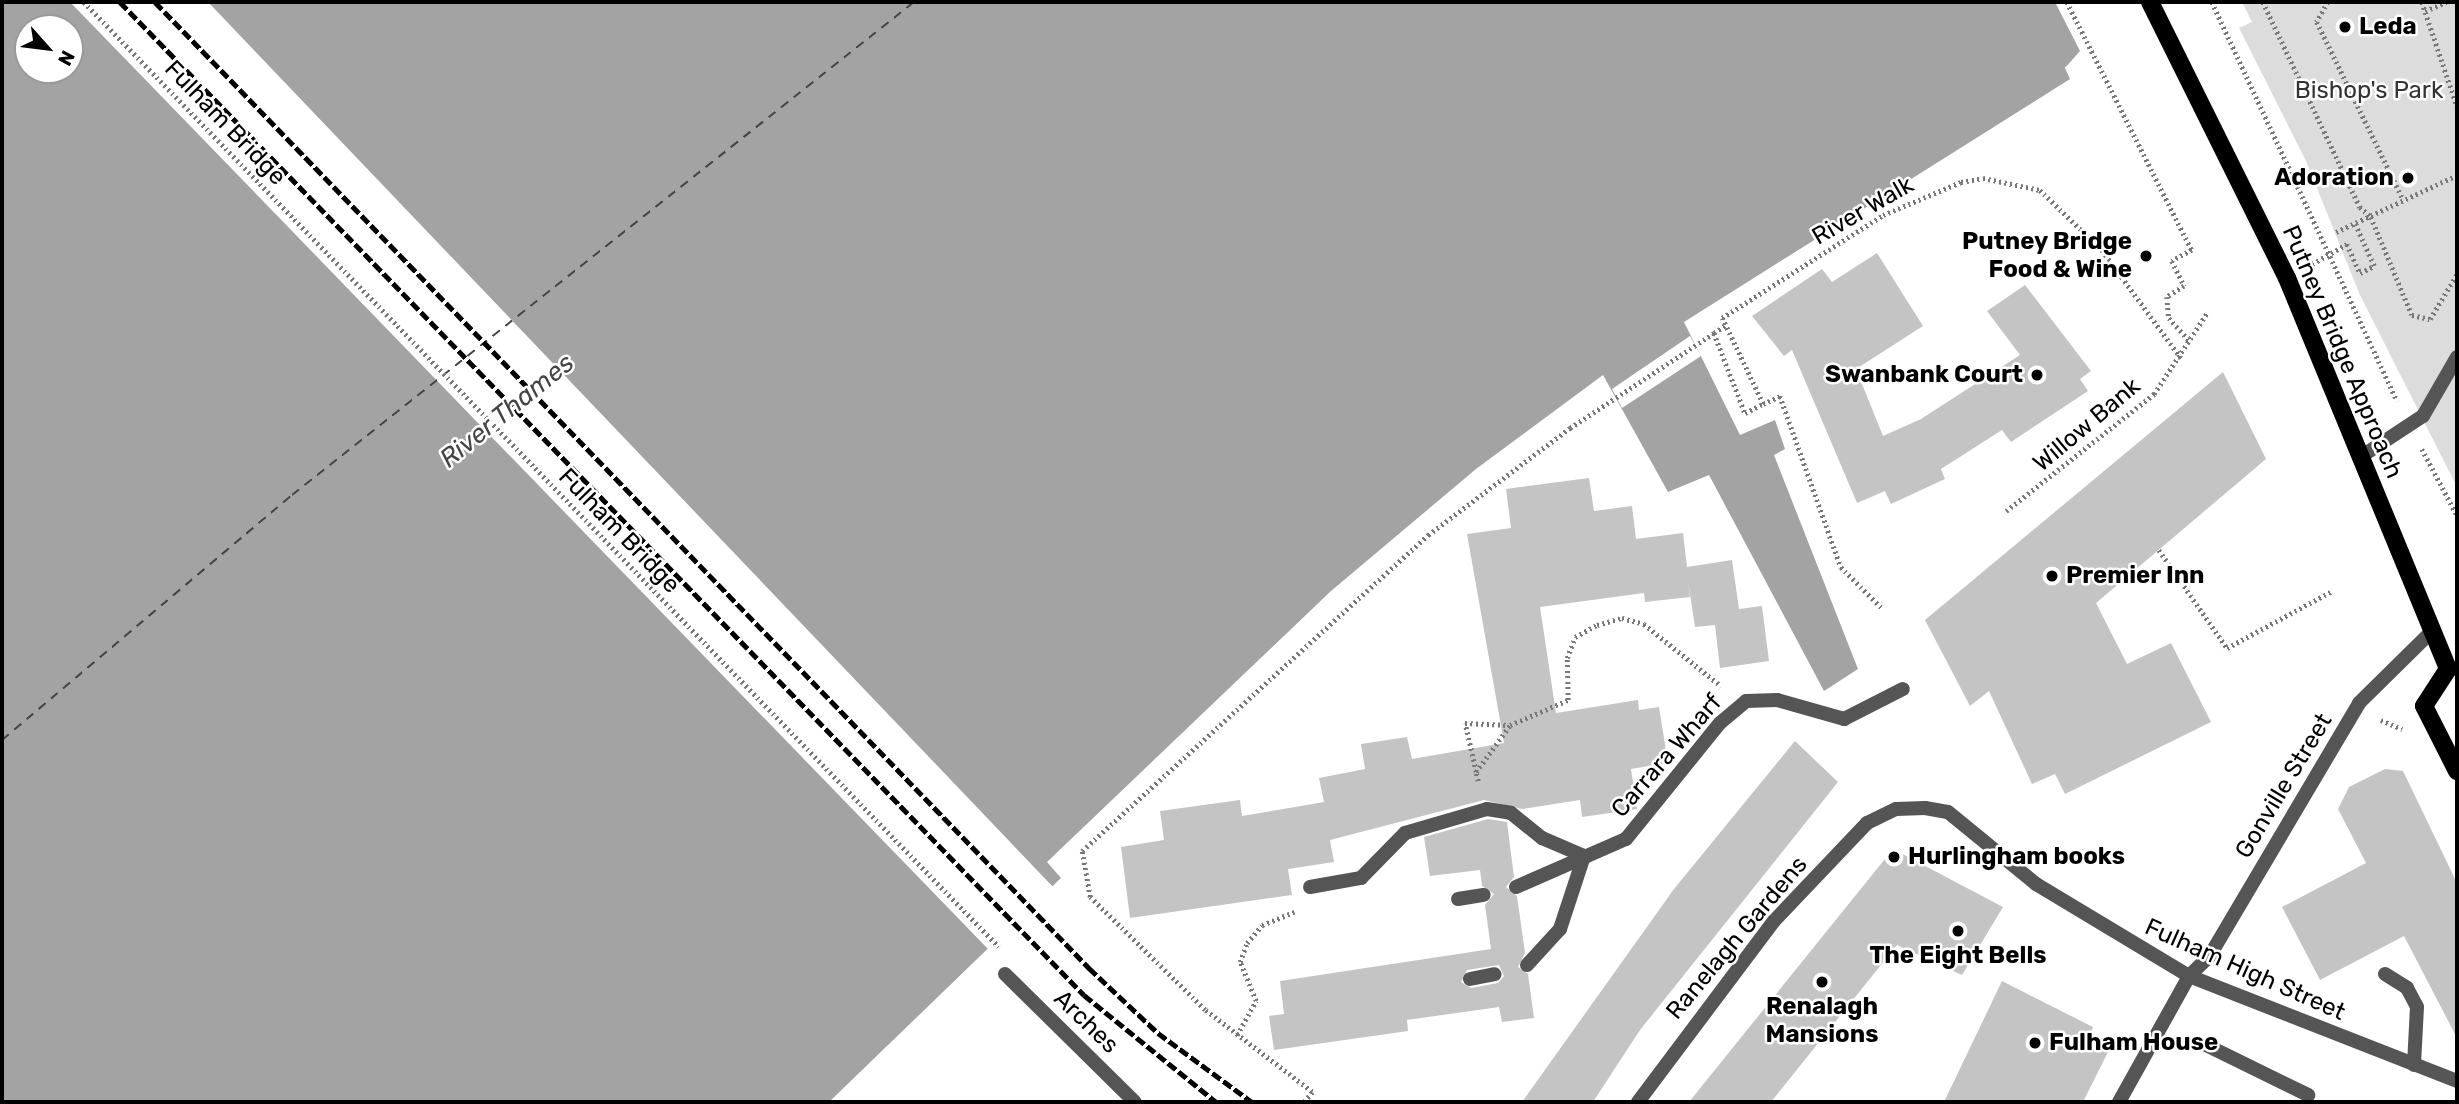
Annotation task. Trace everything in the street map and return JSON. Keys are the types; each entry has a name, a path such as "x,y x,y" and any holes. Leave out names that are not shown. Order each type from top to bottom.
{"main road":[{"name":"Putney Bridge Approach","path":"2150,2 2287,278 2432,631 2452,670 2424,706 2457,771"}],"street":[{"path":"2362,456 2423,416 2457,357"},
{"name":"Gonville Street","path":"2119,1102 2189,976 2209,957 2359,704 2432,631"},
{"name":"Carrara Wharf","path":"1516,887 1626,839 1720,723 1746,701 1777,700 1844,719 1903,689"},
{"name":"Fulham High Street","path":"1925,807 1948,811 2036,884 2189,976 2457,1081"},
{"name":"Ranelagh Gardens","path":"1639,1102 1774,920 1867,822 1896,809 1925,807"},
{"path":"1310,887 1361,878 1405,833 1487,809 1511,813 1542,838 1584,856 1560,929 1527,965"},
{"path":"1458,899 1484,895"},
{"name":"Arches","path":"1004,974 1135,1102"},
{"path":"1470,979 1495,974"},
{"path":"2385,974 2407,988 2417,1007 2414,1065"},
{"path":"2206,1045 2308,1095"}],"path":[{"name":"Fulham Bridge","path":"84,2 1008,956"},
{"path":"2067,2 2192,250 2172,261 2185,286 2167,297 2169,318 2190,341"},
{"path":"2212,2 2410,425 2457,515"},
{"path":"2263,2 2360,207 2371,216 2412,316 2430,319 2457,274"},
{"path":"2328,2 2317,22 2403,199"},
{"path":"2422,2 2457,106"},
{"path":"2425,12 2446,2"},
{"path":"2336,232 2457,174"},
{"name":"River Walk","path":"1726,325 1722,318 1882,215 1983,178 2040,190 2102,250 2181,358"},
{"path":"2347,244 2360,272 2374,265 2355,225"},
{"name":"Willow Bank","path":"2006,511 2116,429 2181,358 2207,313"},
{"path":"1304,1102 1312,1091 1237,1035 1090,897 1082,851 1428,535 1617,398 1726,325 1763,404"},
{"path":"1714,333 1745,413 1780,396 1840,567 1881,607"},
{"path":"2159,550 2227,648 2332,591"},
{"path":"1487,809 1465,723 1510,725 1568,700 1567,658 1575,637 1622,618 1644,624 1746,701"},
{"path":"2375,715 2408,731"},
{"path":"1476,772 1510,725"},
{"path":"1237,1035 1256,1000 1240,962 1247,943 1262,925 1294,914 1310,887"}],"green space":[{"name":"Bishop's Park","path":"2242,2 2457,2 2457,487 2360,295 2306,161 2239,28 2252,22"}],"water":[{"name":"River Thames","path":"2,2 2178,2 2065,67 2070,79 1684,322 1740,435 1775,420 1785,449 1774,455 1858,669 1824,691 1709,475 1668,492 1603,375 1476,469 1331,591 1047,862 1061,878 829,1102 2,1102"}],"pier":[{"path":"70,2 208,2 1055,889 989,950"},
{"path":"2055,2 2181,2 2069,69 2072,82 2065,68 2080,51"},
{"path":"1690,336 1701,356 1622,408 1612,389"}],"building":[{"name":"Swanbank Court","path":"1877,253 1923,326 1856,369 1883,436 1921,419 2020,355 1987,311 2025,285 2091,371 2080,379 2088,391 2011,442 2002,430 1941,469 1945,479 1891,504 1885,491 1857,503 1792,350 1784,356 1752,316 1822,269 1832,282"},
{"name":"Premier Inn","path":"2223,372 2266,459 2096,603 2127,664 2171,643 2211,722 2065,794 2055,774 2032,784 1989,691 1970,706 1925,620"},
{"path":"1589,478 1594,511 1632,506 1636,539 1683,533 1687,567 1732,560 1739,609 1762,606 1769,661 1720,668 1715,625 1695,627 1688,581 1690,597 1645,602 1644,593 1540,607 1556,713 1638,700 1639,710 1659,707 1668,763 1631,769 1637,809 1582,817 1580,800 1522,809 1484,800 1330,840 1334,862 1288,869 1292,895 1130,918 1121,847 1164,840 1160,811 1240,800 1242,816 1324,802 1319,778 1365,769 1361,744 1407,737 1412,759 1504,743 1467,534 1511,528 1506,489"},
{"path":"1795,741 1838,782 1640,1030 1593,1102 1522,1102 1674,889"},
{"path":"2385,769 2403,771 2457,883 2457,1038 2404,936 2320,980 2282,907 2366,863 2338,809 2349,787"},
{"path":"1488,819 1507,822 1514,877 1506,887 1517,896 1525,953 1518,967 1528,974 1534,1018 1502,1022 1499,1007 1407,1020 1408,1031 1274,1050 1269,1016 1284,1014 1280,981 1491,949 1485,905 1494,894 1482,886 1480,870 1430,876 1424,837","holes":["1499,965 1504,976 1498,983 1471,988 1461,982 1467,970"]},
{"name":"Renalagh Mansions","path":"1893,849 2003,907 1962,975 1897,945 1771,1102 1689,1102"},
{"name":"Fulham House","path":"2002,981 2093,1027 2089,1038 2110,1048 2083,1102 1944,1102"}],"ferry route":[{"path":"2,740 292,495 914,2"}],"railway":[{"path":"120,2 1084,995 1216,1102"},
{"path":"155,2 1089,968 1158,1033 1252,1102"}],"place":[{"name":"Leda","path":"2345,27"},
{"name":"Adoration","path":"2408,178"},
{"name":"Putney Bridge Food & Wine","path":"2146,256"},
{"name":"Swanbank Court","path":"2037,375"},
{"name":"Premier Inn","path":"2052,576"},
{"name":"Hurlingham books","path":"1894,857"},
{"name":"The Eight Bells","path":"1958,931"},
{"name":"Renalagh Mansions","path":"1822,982"},
{"name":"Fulham House","path":"2035,1043"}]}
